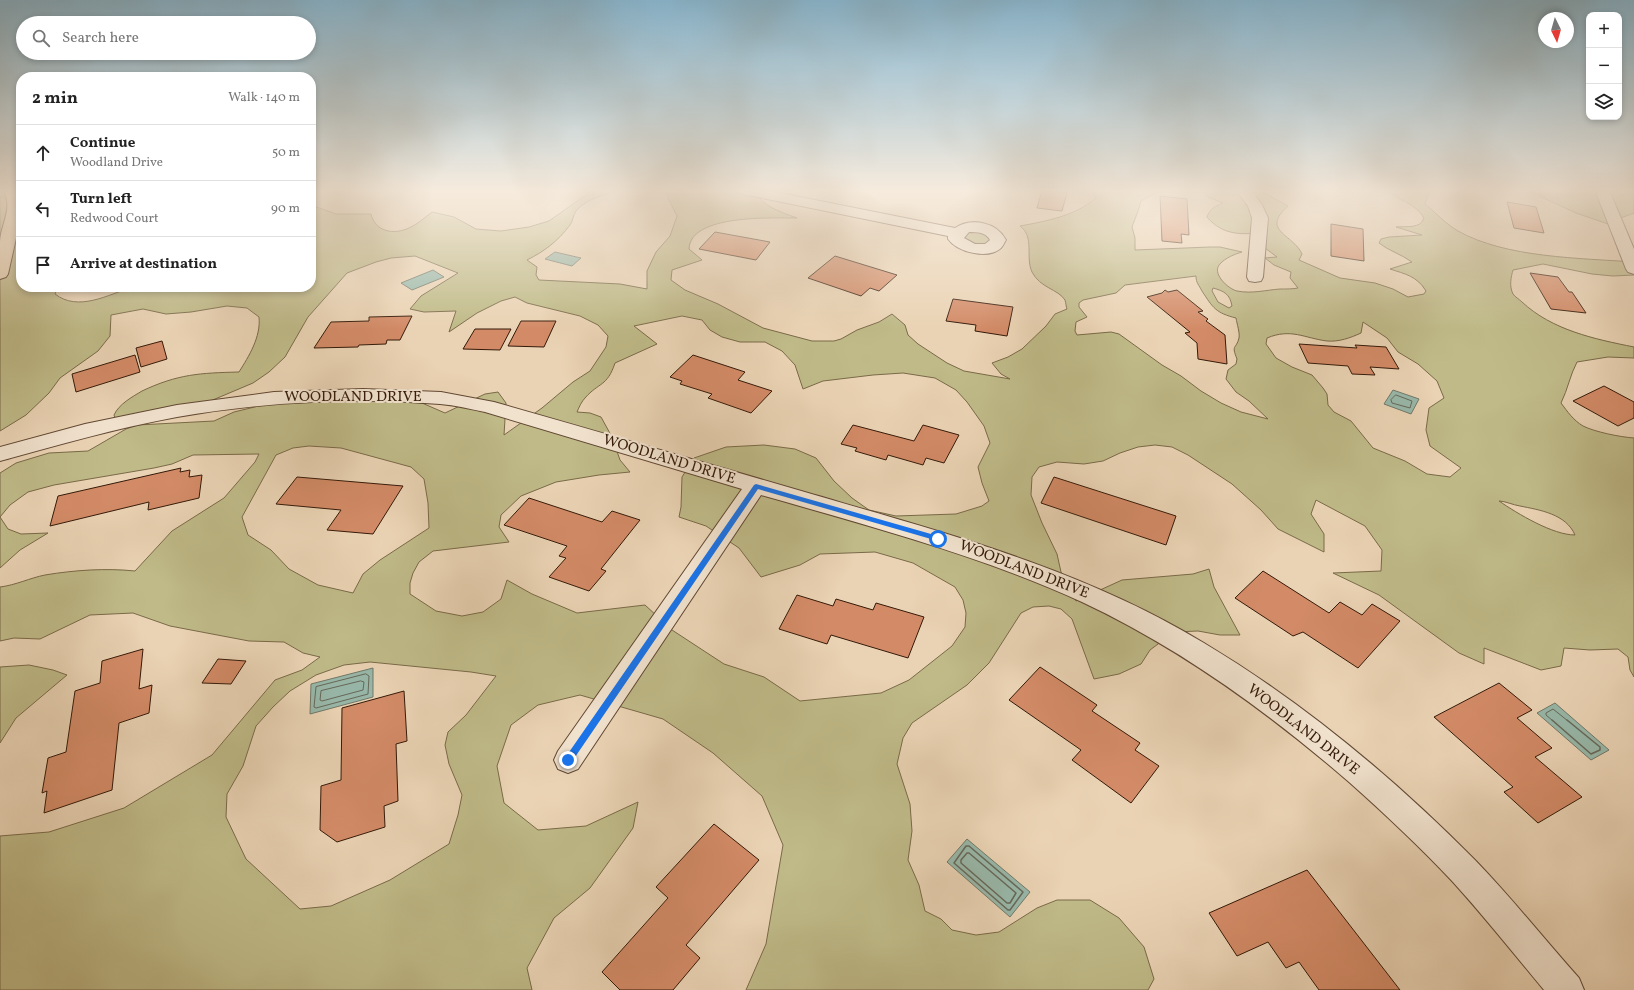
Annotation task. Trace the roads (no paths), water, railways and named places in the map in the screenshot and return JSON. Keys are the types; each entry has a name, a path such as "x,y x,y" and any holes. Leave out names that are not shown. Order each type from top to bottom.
{"main road":[{"path":"0,274 9,236"}],"street":[{"path":"1255,277 1258,236"},
{"path":"1621,236 1634,269"},
{"name":"WOODLAND DRIVE","path":"0,454 85,431 178,411 274,398 363,395 441,398 487,406 938,539 1017,565 1088,594 1132,615 1200,654 1264,696 1318,737 1416,823 1476,884 1567,990"},
{"path":"568,760 756,486"}],"water":[{"path":"555,252 581,258 572,266 545,259"},
{"path":"433,270 444,277 412,290 401,283"},
{"path":"1393,390 1419,399 1411,414 1384,404"},
{"path":"373,668 373,697 310,714 311,684"},
{"path":"1555,703 1609,750 1591,760 1537,713"},
{"path":"967,839 1030,892 1010,917 947,862"}]}
